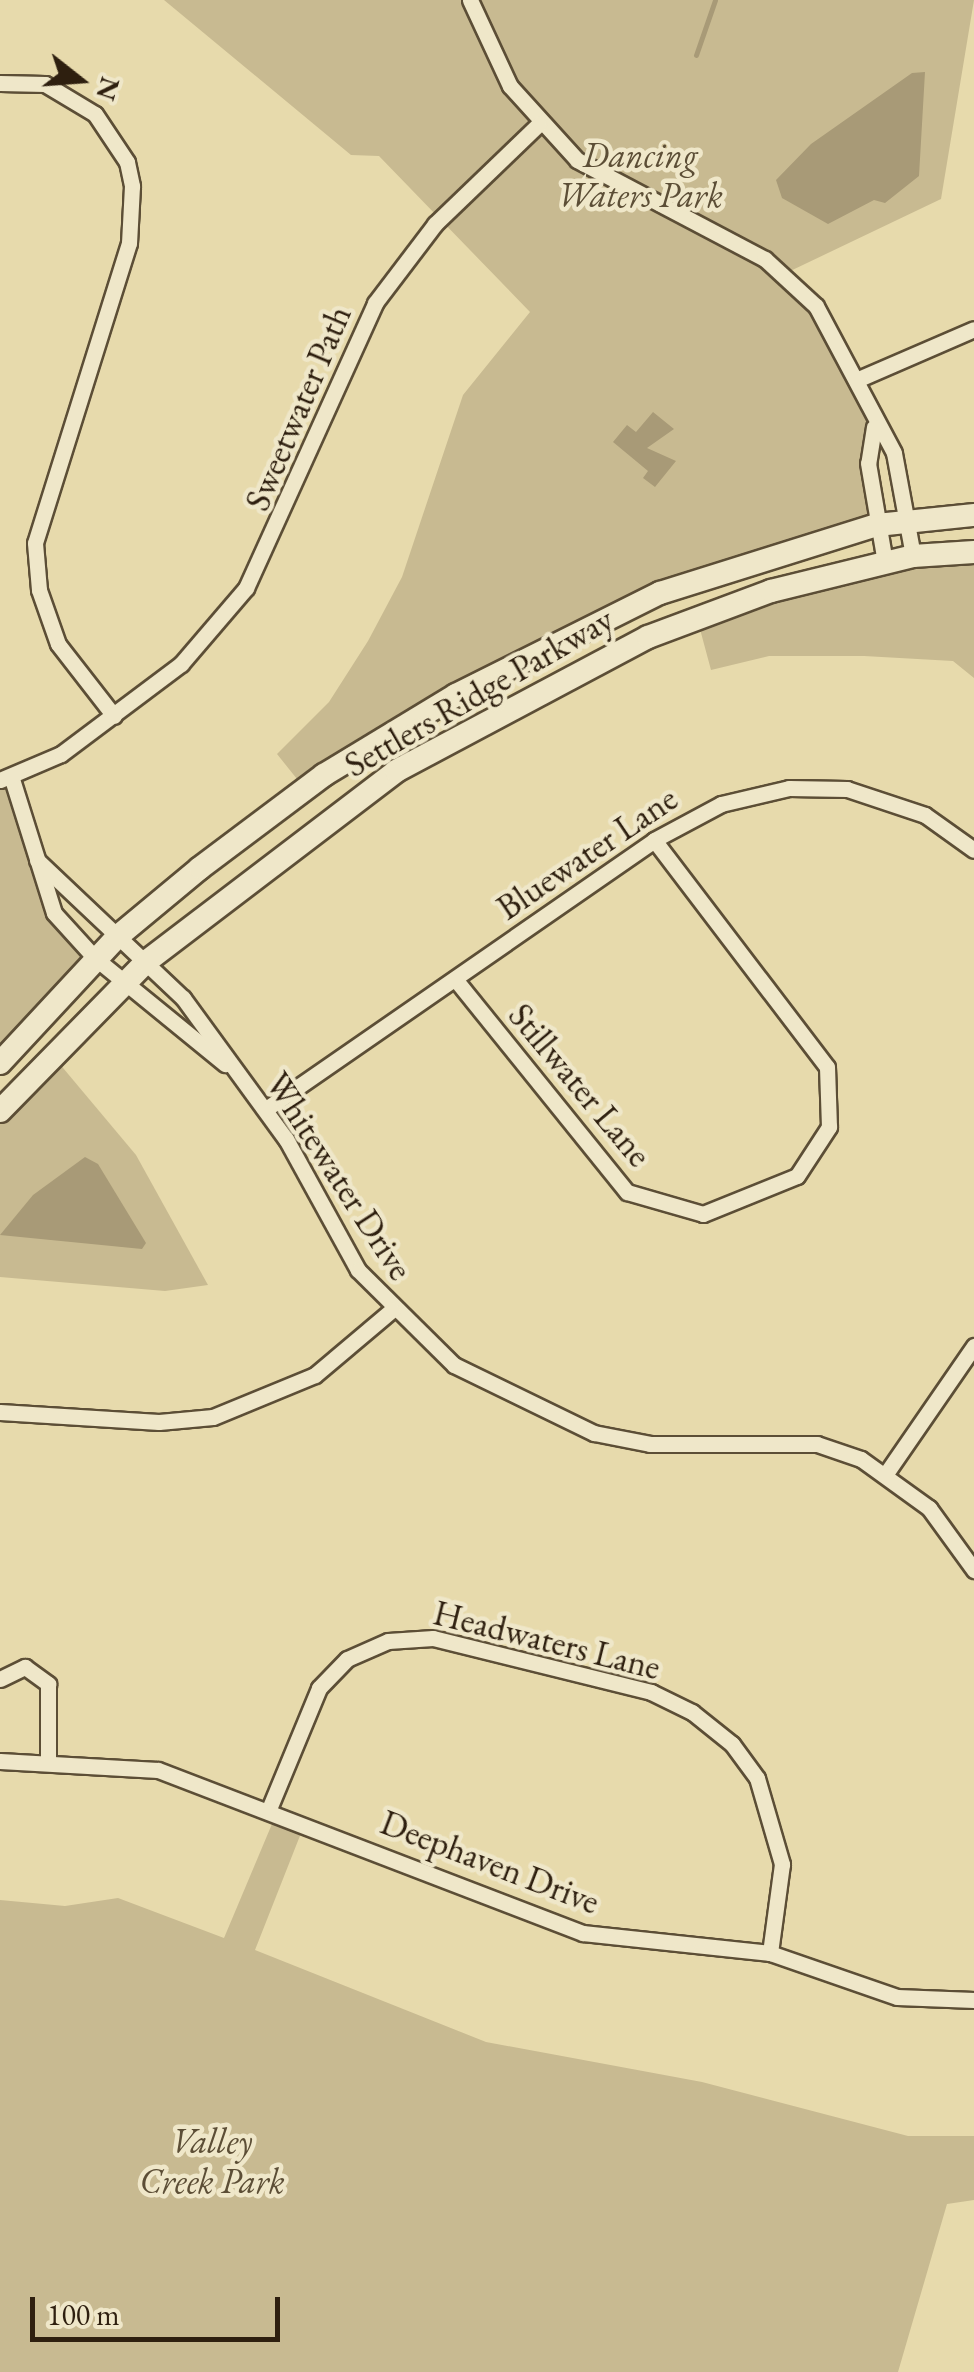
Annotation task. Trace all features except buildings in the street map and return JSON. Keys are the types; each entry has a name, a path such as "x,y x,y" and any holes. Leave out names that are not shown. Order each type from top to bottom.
{"street":[{"path":"470,0 510,86 539,124 612,184 766,259 816,306 861,378 874,427 894,453 913,556"},
{"path":"0,82 45,84 83,104 127,162 132,186 129,243 35,543 39,590 58,644 114,716"},
{"name":"Sweetwater Path","path":"6,779 114,716 182,664 246,588 375,303 435,224 539,124"},
{"path":"861,378 974,329"},
{"path":"874,427 868,464 885,562"},
{"name":"Settlers Ridge Parkway","path":"0,1064 117,936 324,775 456,695 660,593 878,526 974,516"},
{"name":"Settlers Ridge Parkway","path":"0,1111 147,961 396,771 648,637 771,591 913,556 974,552"},
{"name":"Whitewater Drive","path":"6,779 54,913 96,958 228,1066"},
{"name":"Bluewater Lane","path":"266,1109 694,815 753,794 847,789 925,814 974,850"},
{"name":"Stillwater Lane","path":"455,979 627,1192 702,1214 797,1176 829,1127 827,1067 654,840"},
{"name":"Whitewater Drive","path":"38,860 184,998 228,1066 266,1109 349,1256 392,1310 483,1384 594,1433 650,1444 817,1444 885,1475 929,1508 974,1570"},
{"path":"0,1412 158,1422 213,1416 315,1375 392,1310"},
{"path":"885,1475 974,1346"},
{"name":"Headwaters Lane","path":"270,1809 319,1688 348,1659 388,1641 433,1638 650,1692 692,1712 732,1744 757,1778 782,1864 770,1952"},
{"path":"0,1679 24,1667 48,1684 48,1764"},
{"name":"Deephaven Drive","path":"0,1761 158,1770 270,1809 584,1932 770,1952 898,1997 974,2000"}],"green space":[{"name":"Dancing Waters Park","path":"164,0 974,0 941,199 784,274 816,306 867,396 877,525 659,593 305,789 277,754 329,702 368,641 402,577 463,395 530,312 379,156 351,155"},
{"path":"974,552 974,678 953,661 864,656 769,656 711,670 697,618"},
{"path":"12,779 41,888 95,958 0,1063 0,780"},
{"path":"53,1056 136,1155 208,1285 165,1291 0,1277 0,1111"},
{"name":"Valley Creek Park","path":"277,1812 305,1823 255,1950 486,2042 702,2082 908,2136 974,2136 974,2200 947,2204 898,2372 0,2372 0,1900 65,1906 118,1898 224,1938"}],"shaded area":[{"path":"925,72 919,176 885,203 874,200 828,224 782,198 776,180 811,144 912,73"},
{"path":"653,412 674,429 647,448 676,461 655,487 643,478 648,471 613,442 627,425 636,432"},
{"path":"85,1157 98,1164 146,1243 142,1249 0,1235 33,1195"}],"waterway":[{"path":"696,55 715,0"}]}
